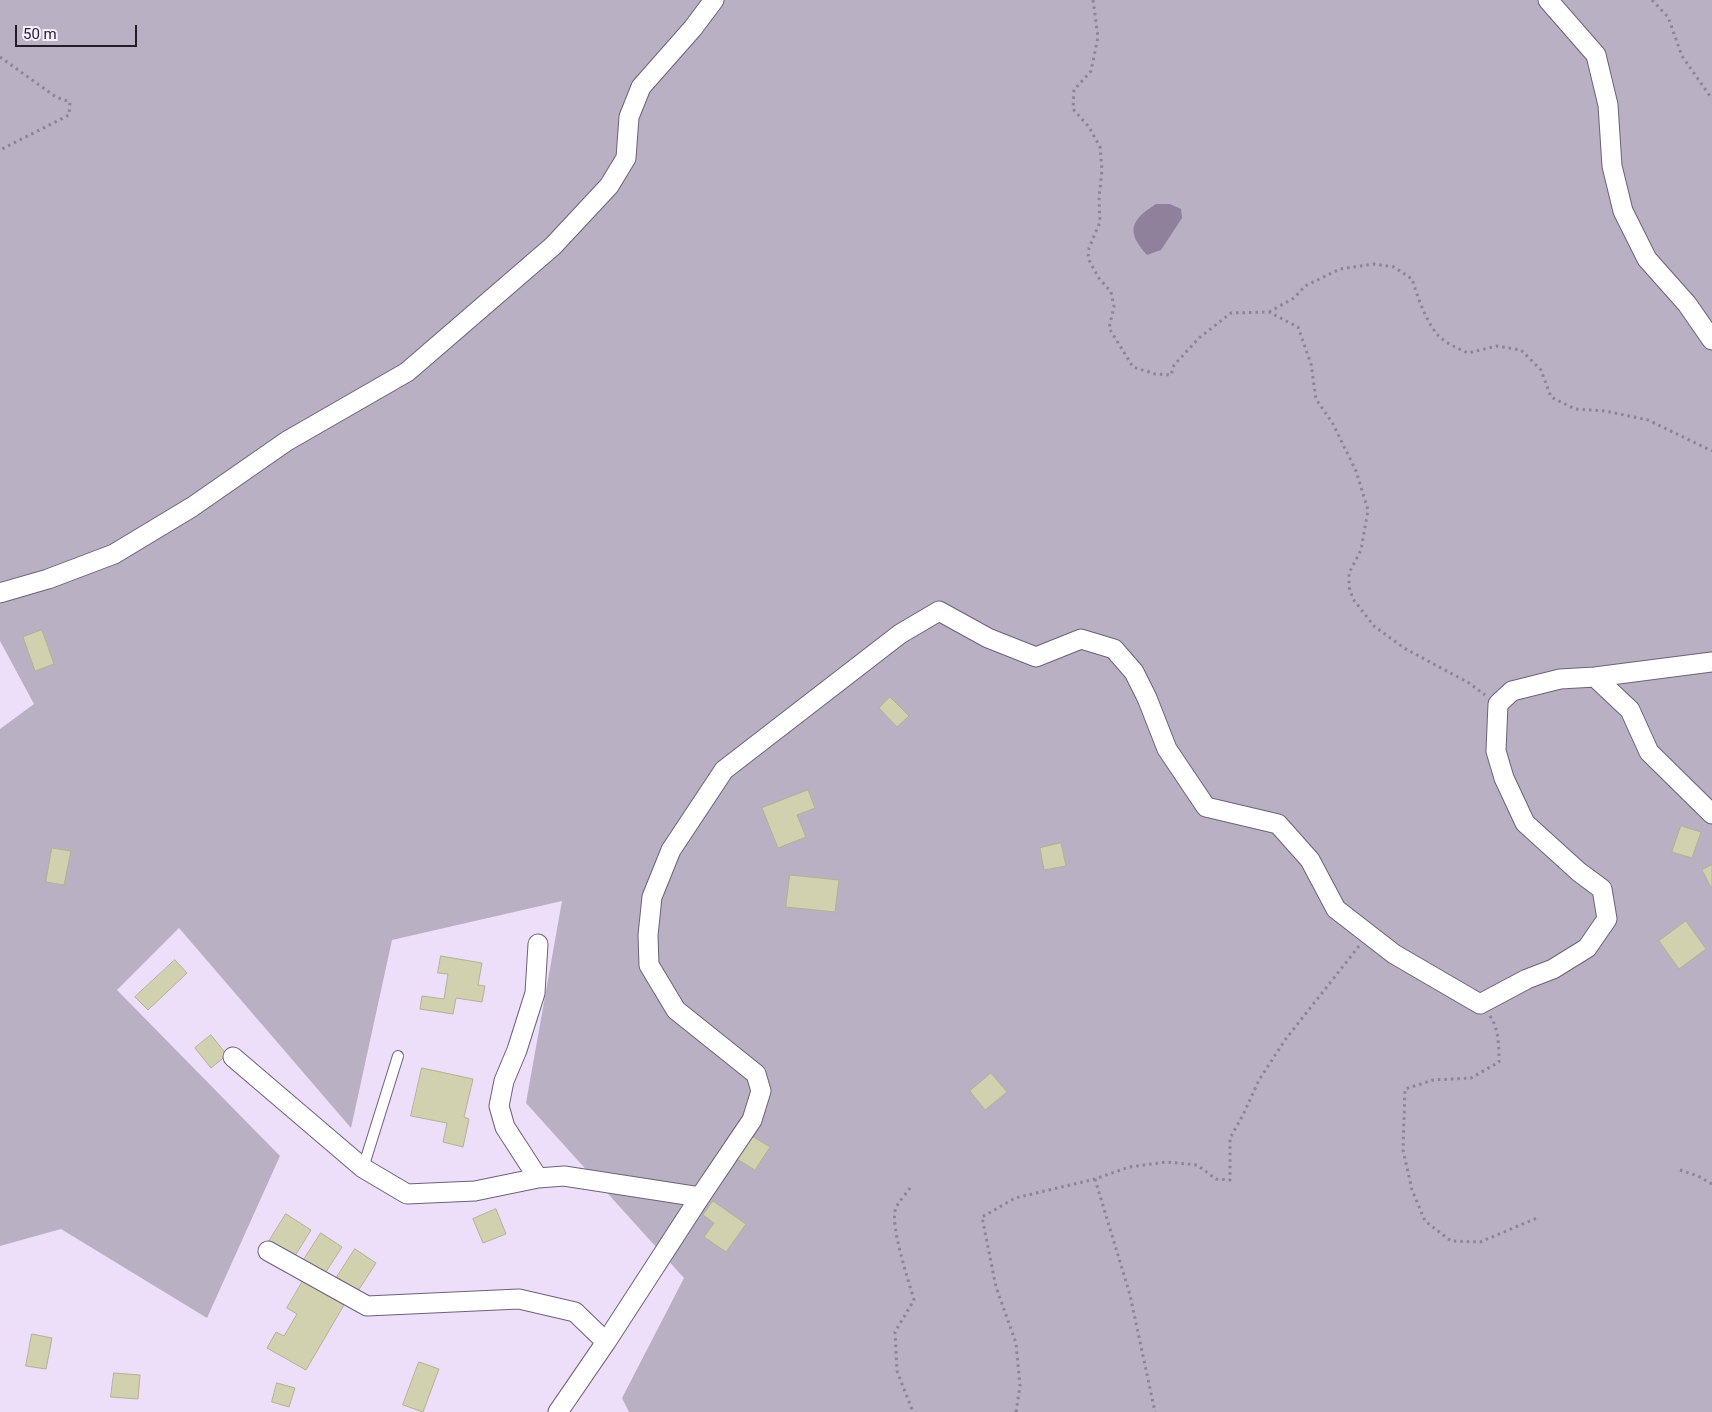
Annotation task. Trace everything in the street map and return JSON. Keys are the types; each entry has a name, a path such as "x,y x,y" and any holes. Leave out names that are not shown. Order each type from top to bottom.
{"street":[{"path":"0,593 48,579 114,554 192,507 287,441 407,372 553,246 610,186 626,158 629,117 641,87 693,28 714,0"},
{"path":"1548,0 1596,55 1608,105 1612,166 1623,211 1648,259 1687,304 1712,340"},
{"path":"558,1412 752,1120 761,1091 756,1074 676,1010 648,966 648,935 652,896 671,850 724,770 900,634 939,611 988,638 1036,657 1081,639 1114,649 1134,672 1147,698 1166,749 1206,807 1278,824 1310,860 1336,909 1394,954 1480,1004 1527,979 1553,970 1587,948 1607,919 1602,889 1525,823 1504,778 1496,751 1498,704 1512,691 1560,678 1596,677 1712,662"},
{"path":"1596,677 1630,710 1649,752 1712,814"},
{"path":"538,944 535,993 517,1050 504,1081 499,1106 505,1127 538,1178"},
{"path":"233,1057 363,1168 407,1194 475,1191 538,1178 564,1176 700,1197"},
{"path":"268,1251 367,1306 519,1299 575,1312 606,1342"}],"lane":[{"path":"363,1168 398,1056"}],"path":[{"path":"1093,0 1098,37 1091,71 1074,90 1073,109 1089,127 1100,147 1102,170 1099,197 1100,222 1089,248 1088,258 1098,277 1110,292 1114,307 1109,328 1133,367 1155,374 1170,375 1174,365 1199,338 1231,314 1269,312 1294,298 1305,286 1340,269 1374,264 1394,267 1412,279 1426,315 1438,334 1451,345 1468,353 1497,346 1521,350 1541,370 1551,397 1575,408 1605,411 1648,420 1712,450"},
{"path":"1652,0 1668,17 1682,56 1712,99"},
{"path":"0,56 56,97 70,102 69,115 0,150"},
{"path":"1269,312 1298,327 1310,364 1316,399 1333,424 1356,471 1368,510 1361,550 1349,573 1349,587 1353,599 1381,632 1404,648 1470,683 1498,704"},
{"path":"1016,1412 1020,1386 1016,1343 996,1288 982,1217 1015,1198 1095,1180 1129,1167 1166,1162 1198,1165 1216,1179 1230,1180 1230,1138 1259,1080 1285,1040 1369,934"},
{"path":"1480,1004 1494,1022 1499,1047 1499,1062 1472,1078 1433,1080 1405,1089 1403,1150 1412,1190 1425,1221 1451,1241 1480,1242 1537,1218"},
{"path":"1680,1170 1698,1176 1712,1184"},
{"path":"1095,1180 1130,1295 1155,1412"},
{"path":"910,1188 895,1209 896,1235 914,1300 894,1332 897,1370 913,1412"}],"shaded area":[{"path":"0,0 1712,0 1712,1412 629,1412 622,1398 684,1278 526,1103 562,901 392,940 351,1128 179,928 117,990 280,1156 207,1318 61,1229 0,1246 0,729 34,704 0,641"},
{"path":"1156,204 1170,204 1181,209 1182,218 1161,250 1147,255 1136,239 1134,227 1141,215"}],"building":[{"path":"42,630 54,664 35,671 23,637"},
{"path":"890,697 909,716 897,727 879,708"},
{"path":"808,790 815,808 797,815 806,837 778,848 762,808"},
{"path":"1681,826 1701,832 1692,858 1672,852"},
{"path":"1061,843 1066,866 1044,870 1040,848"},
{"path":"52,848 71,851 64,885 46,882"},
{"path":"1712,865 1712,889 1702,870"},
{"path":"790,875 839,880 835,912 786,907"},
{"path":"1686,921 1706,949 1679,969 1659,941"},
{"path":"441,956 482,963 478,985 485,986 482,1002 456,998 453,1014 420,1009 422,996 444,999 448,974 438,973"},
{"path":"175,960 187,973 148,1010 135,997"},
{"path":"211,1035 227,1055 211,1068 195,1048"},
{"path":"422,1068 473,1079 464,1117 469,1119 463,1147 443,1142 447,1123 411,1116"},
{"path":"991,1073 1007,1092 985,1110 970,1091"},
{"path":"747,1133 770,1147 755,1170 732,1156"},
{"path":"713,1201 746,1224 726,1252 704,1237 714,1223 703,1215"},
{"path":"496,1209 506,1234 483,1243 473,1219"},
{"path":"286,1214 311,1230 293,1259 268,1243"},
{"path":"321,1233 342,1247 324,1275 303,1261"},
{"path":"355,1249 376,1263 358,1291 337,1277"},
{"path":"303,1281 344,1305 306,1370 267,1348 276,1332 284,1336 297,1314 287,1308"},
{"path":"32,1334 52,1338 46,1369 26,1366"},
{"path":"419,1362 439,1369 423,1412 403,1405"},
{"path":"114,1373 140,1375 138,1399 111,1397"},
{"path":"277,1383 295,1388 289,1407 272,1402"}]}
